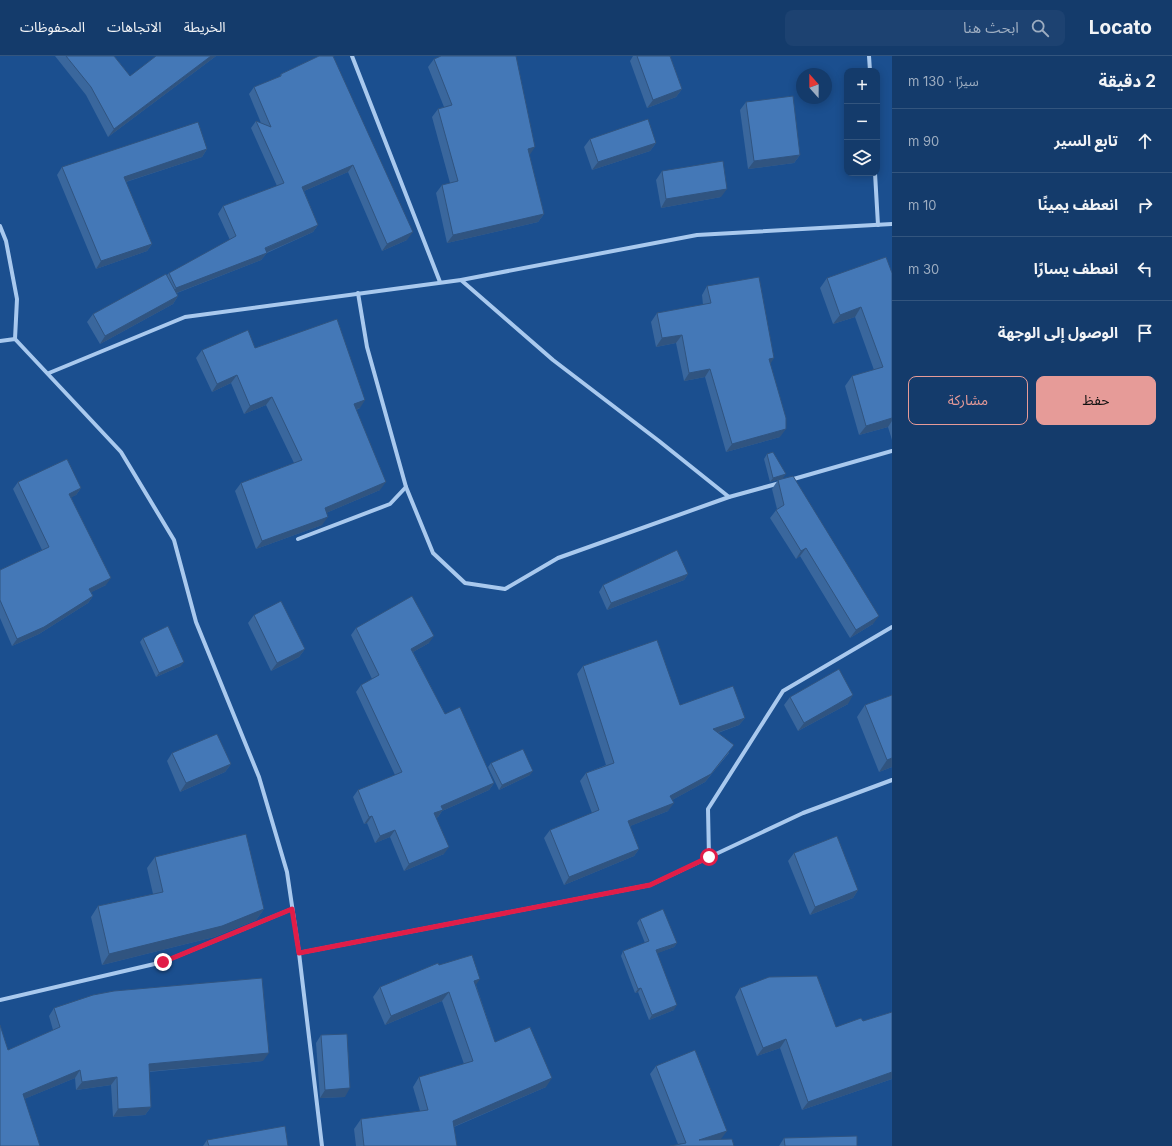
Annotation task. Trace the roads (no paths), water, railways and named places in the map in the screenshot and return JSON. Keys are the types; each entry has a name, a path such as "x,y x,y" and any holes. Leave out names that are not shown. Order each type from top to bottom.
{"street":[{"path":"352,56 440,282"},
{"path":"870,56 870,68"},
{"path":"875,176 878,225"},
{"path":"49,373 185,317 461,280 697,235 892,224"},
{"path":"0,226 6,241 17,299 15,338 122,452 174,540 196,622 259,777 287,872 299,953 322,1146"},
{"path":"461,280 553,360 729,497"},
{"path":"358,293 367,347 406,487 432,553 464,582 504,589 558,558 729,497 892,451"},
{"path":"0,341 15,338"},
{"path":"298,540 390,504 406,487"},
{"path":"709,857 708,809 783,691 892,627"},
{"path":"299,953 650,885 803,813 892,780"},
{"path":"0,1000 163,962 292,909"}]}
